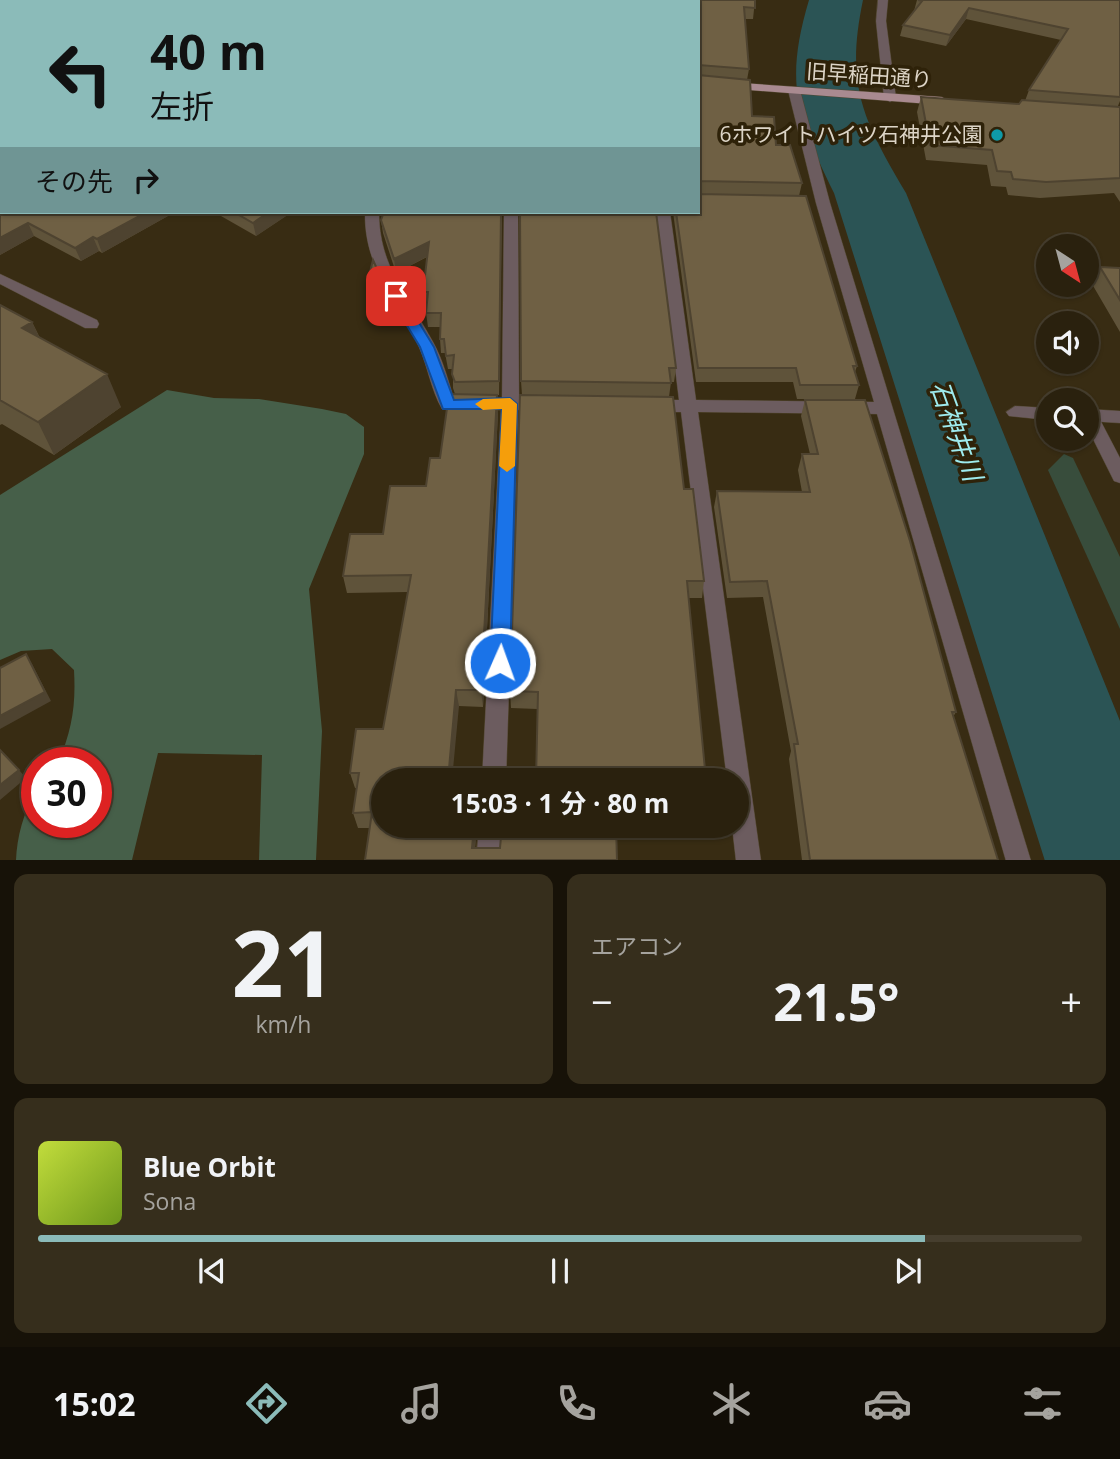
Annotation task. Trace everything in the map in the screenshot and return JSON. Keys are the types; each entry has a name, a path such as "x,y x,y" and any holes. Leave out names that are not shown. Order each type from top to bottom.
{"main road":[{"name":"旧早稲田通り","path":"700,83 956,103"}],"street":[{"path":"883,0 881,21 890,97"},
{"path":"799,90 816,203 885,408 1019,860"},
{"path":"372,214 370,233 383,272 427,347 448,405 537,404"},
{"path":"495,768 510,404 511,214"},
{"path":"663,214 748,860"},
{"path":"0,278 91,324"},
{"path":"635,406 885,408"},
{"path":"1014,412 1036,413"},
{"path":"1099,416 1120,417"},
{"path":"1099,437 1120,477"},
{"path":"488,860 490,838"}],"green space":[{"path":"167,390 214,398 259,399 322,409 346,414 364,427 364,454 309,589 322,731 316,860 259,860 262,755 158,753 132,860 16,860 21,830 21,838 112,838 112,747 64,747 72,718 74,670 52,649 21,651 0,660 0,495"},
{"path":"1064,454 1073,458 1120,557 1120,629 1048,470"}],"building":[{"path":"700,0 755,0 755,8 744,7 749,69 700,65"},
{"path":"918,0 1120,0 1120,97 1029,90 1068,29 969,8 950,35 903,25 922,1"},
{"path":"700,75 750,80 752,116 774,117 776,145 790,145 802,183 700,181"},
{"path":"921,97 1120,107 1120,178 1046,182 1013,179 1011,172 997,171 992,150 930,145"},
{"path":"700,194 806,196 857,366 853,366 859,385 800,385 796,368 698,368 676,214 700,214"},
{"path":"0,214 143,214 75,248 28,223 0,238"},
{"path":"237,214 266,214 253,223"},
{"path":"383,214 501,214 499,381 455,382 452,374 454,355 446,356 444,339 440,339 441,313 426,313 428,292 423,292 429,242 394,259 381,220"},
{"path":"520,214 656,214 676,368 669,368 671,383 521,381"},
{"path":"373,260 378,271 369,276"},
{"path":"1100,267 1120,268 1120,300"},
{"path":"0,305 32,322 22,328 107,374 38,422 0,400"},
{"path":"449,394 497,395 481,690 456,690 449,768 371,768 371,812 353,813 359,773 350,773 356,729 383,729 411,575 343,576 350,534 383,534 390,486 426,486 430,458 440,458"},
{"path":"520,395 673,397 684,489 693,489 704,581 687,581 705,768 536,768 538,692 510,691"},
{"path":"805,400 865,400 910,541 956,712 952,712 998,860 810,860 794,744 798,744 767,581 730,582 717,491 810,492 802,454 818,454"},
{"path":"26,654 45,692 0,716 0,668"},
{"path":"0,750 19,770 0,785"},
{"path":"371,819 371,838 473,838 472,848 500,848 501,838 616,838 617,860 365,860"}],"waterway":[{"name":"石神井川","path":"836,0 825,49 831,106 844,142 870,193 1111,860"}],"slow traffic":[{"path":"483,404 510,404 507,466"}],"place":[{"name":"6ホワイトハイツ石神井公園","path":"997,135"}],"route":[{"path":"396,296 427,347 448,405 510,404 500,663"}]}
